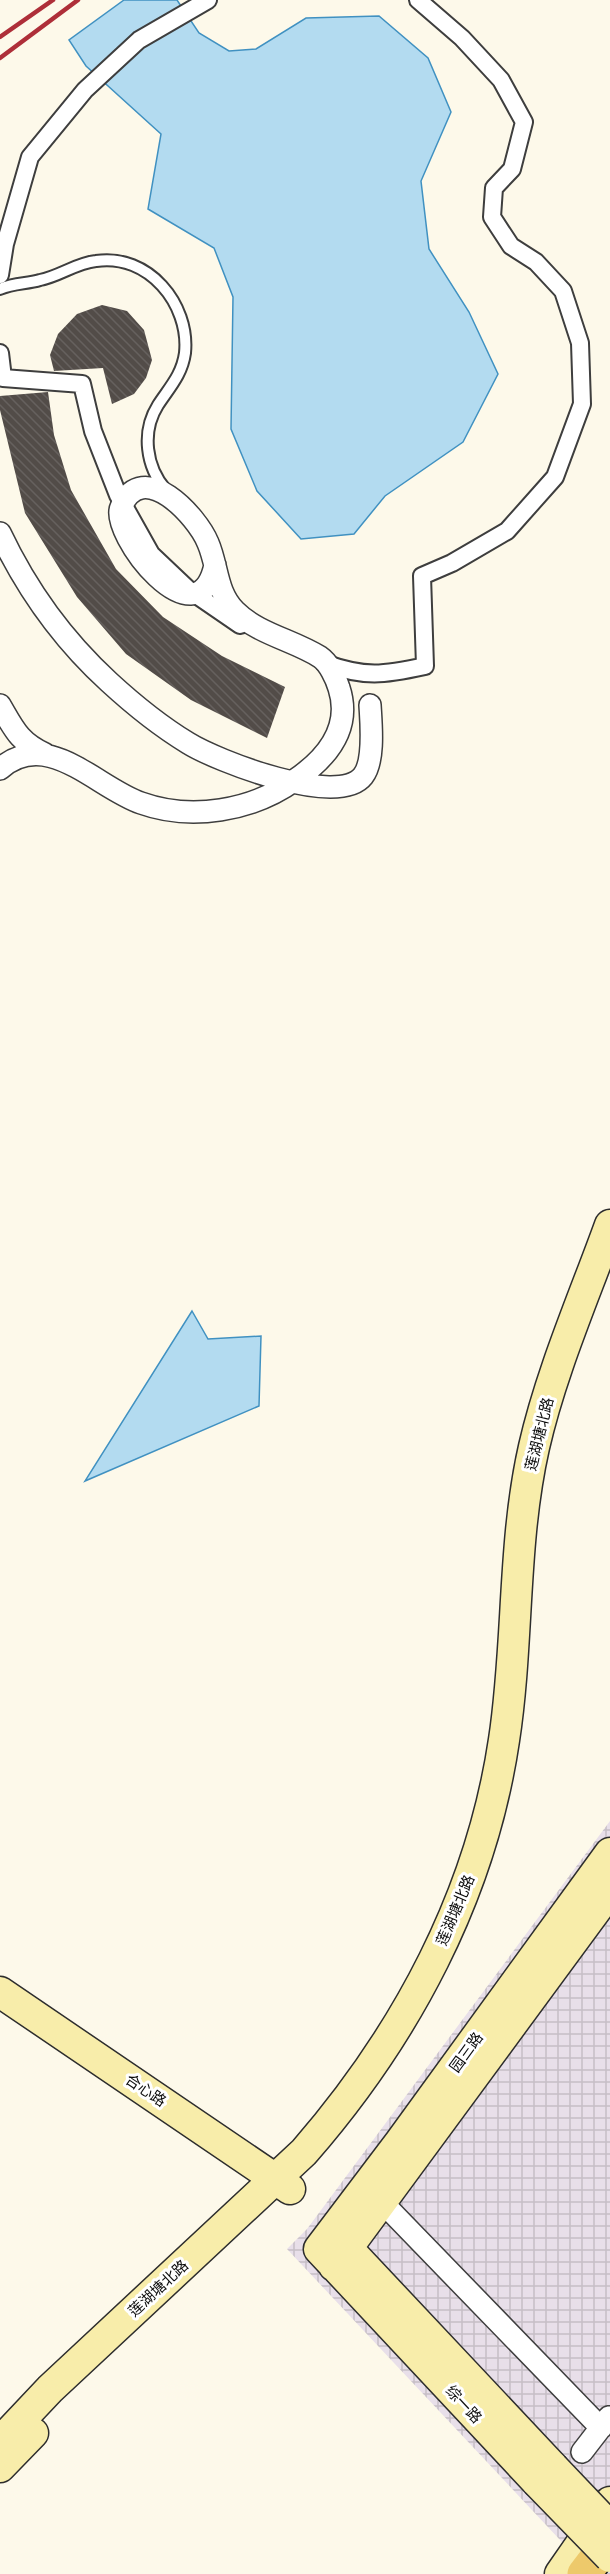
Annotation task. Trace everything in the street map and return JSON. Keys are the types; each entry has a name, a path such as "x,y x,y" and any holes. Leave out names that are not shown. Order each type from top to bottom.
{"main road":[{"name":"莲湖塘北路","path":"0,2467 276,2191 368,2072 401,2020 443,1941 477,1858 492,1804 504,1739 512,1667 520,1523 534,1447 554,1379 610,1225"},
{"name":"莲湖塘北路","path":"0,2442 50,2389 350,2125 384,2082 418,2031 471,1928 494,1867 516,1789 524,1735 533,1575 539,1520 552,1450 567,1397 610,1276"},
{"name":"园三路","path":"333,2248 400,2142 610,1853"},
{"name":"园三路","path":"333,2248 382,2202 610,1891"},
{"name":"合心路","path":"0,1992 276,2191"},
{"name":"合心路","path":"0,2016 276,2191"},
{"name":"综一路","path":"333,2248 545,2475 610,2557"},
{"name":"综一路","path":"545,2475 610,2527"},
{"path":"560,2574 610,2502"},
{"path":"584,2574 610,2540"}],"street":[{"path":"0,275 5,244 30,158 85,90 139,40 208,0"},
{"path":"197,592 243,626 296,653 346,671 384,675 425,666 422,576 452,563 507,531 555,477 582,404 580,343 563,291 536,262 511,246 492,217 494,188 512,169 524,122 501,80 462,39 418,0"},
{"path":"0,353 3,378 82,384 93,431 129,498"},
{"path":"225,599 202,530 194,518 175,499 152,488 129,498 119,515 125,533 154,573 172,590 182,594 213,592 225,599 247,621 322,659 337,681 342,696 340,730 328,753 294,782 270,795"},
{"path":"0,533 33,594 61,631 85,658 132,702 190,744 244,769 317,788"},
{"path":"197,592 207,585 215,565"},
{"path":"0,705 24,743 74,766 139,803 173,811 209,812 270,795 348,785 358,781 365,775 370,747 369,705"},
{"path":"0,769 19,756 33,753 48,756"},
{"path":"382,2202 605,2422 582,2452"}],"lane":[{"path":"0,289 42,280 74,267 107,260 138,267 165,288 182,319 184,355 178,376 152,416 148,439 150,460 156,477 175,499"},
{"path":"129,498 146,475 150,460"}],"shaded area":[{"path":"610,1821 610,2574 592,2574 287,2249 307,2229"}],"water":[{"path":"124,0 177,0 199,33 229,51 256,49 306,18 379,16 428,58 451,112 421,181 429,249 469,312 498,374 463,442 385,496 354,534 301,539 257,491 231,429 233,297 214,248 148,209 161,134 86,66 69,40"},
{"path":"192,1311 208,1339 261,1336 259,1406 85,1481"}],"building":[{"path":"102,305 127,311 144,330 152,360 146,378 134,394 112,404 103,368 54,371 50,355 58,334 77,314"},
{"path":"48,392 54,435 71,490 116,569 163,617 222,656 285,687 267,738 191,700 126,654 77,597 25,513 0,410 0,396"}],"railway":[{"path":"0,37 53,0"},
{"path":"0,58 78,0"}]}
